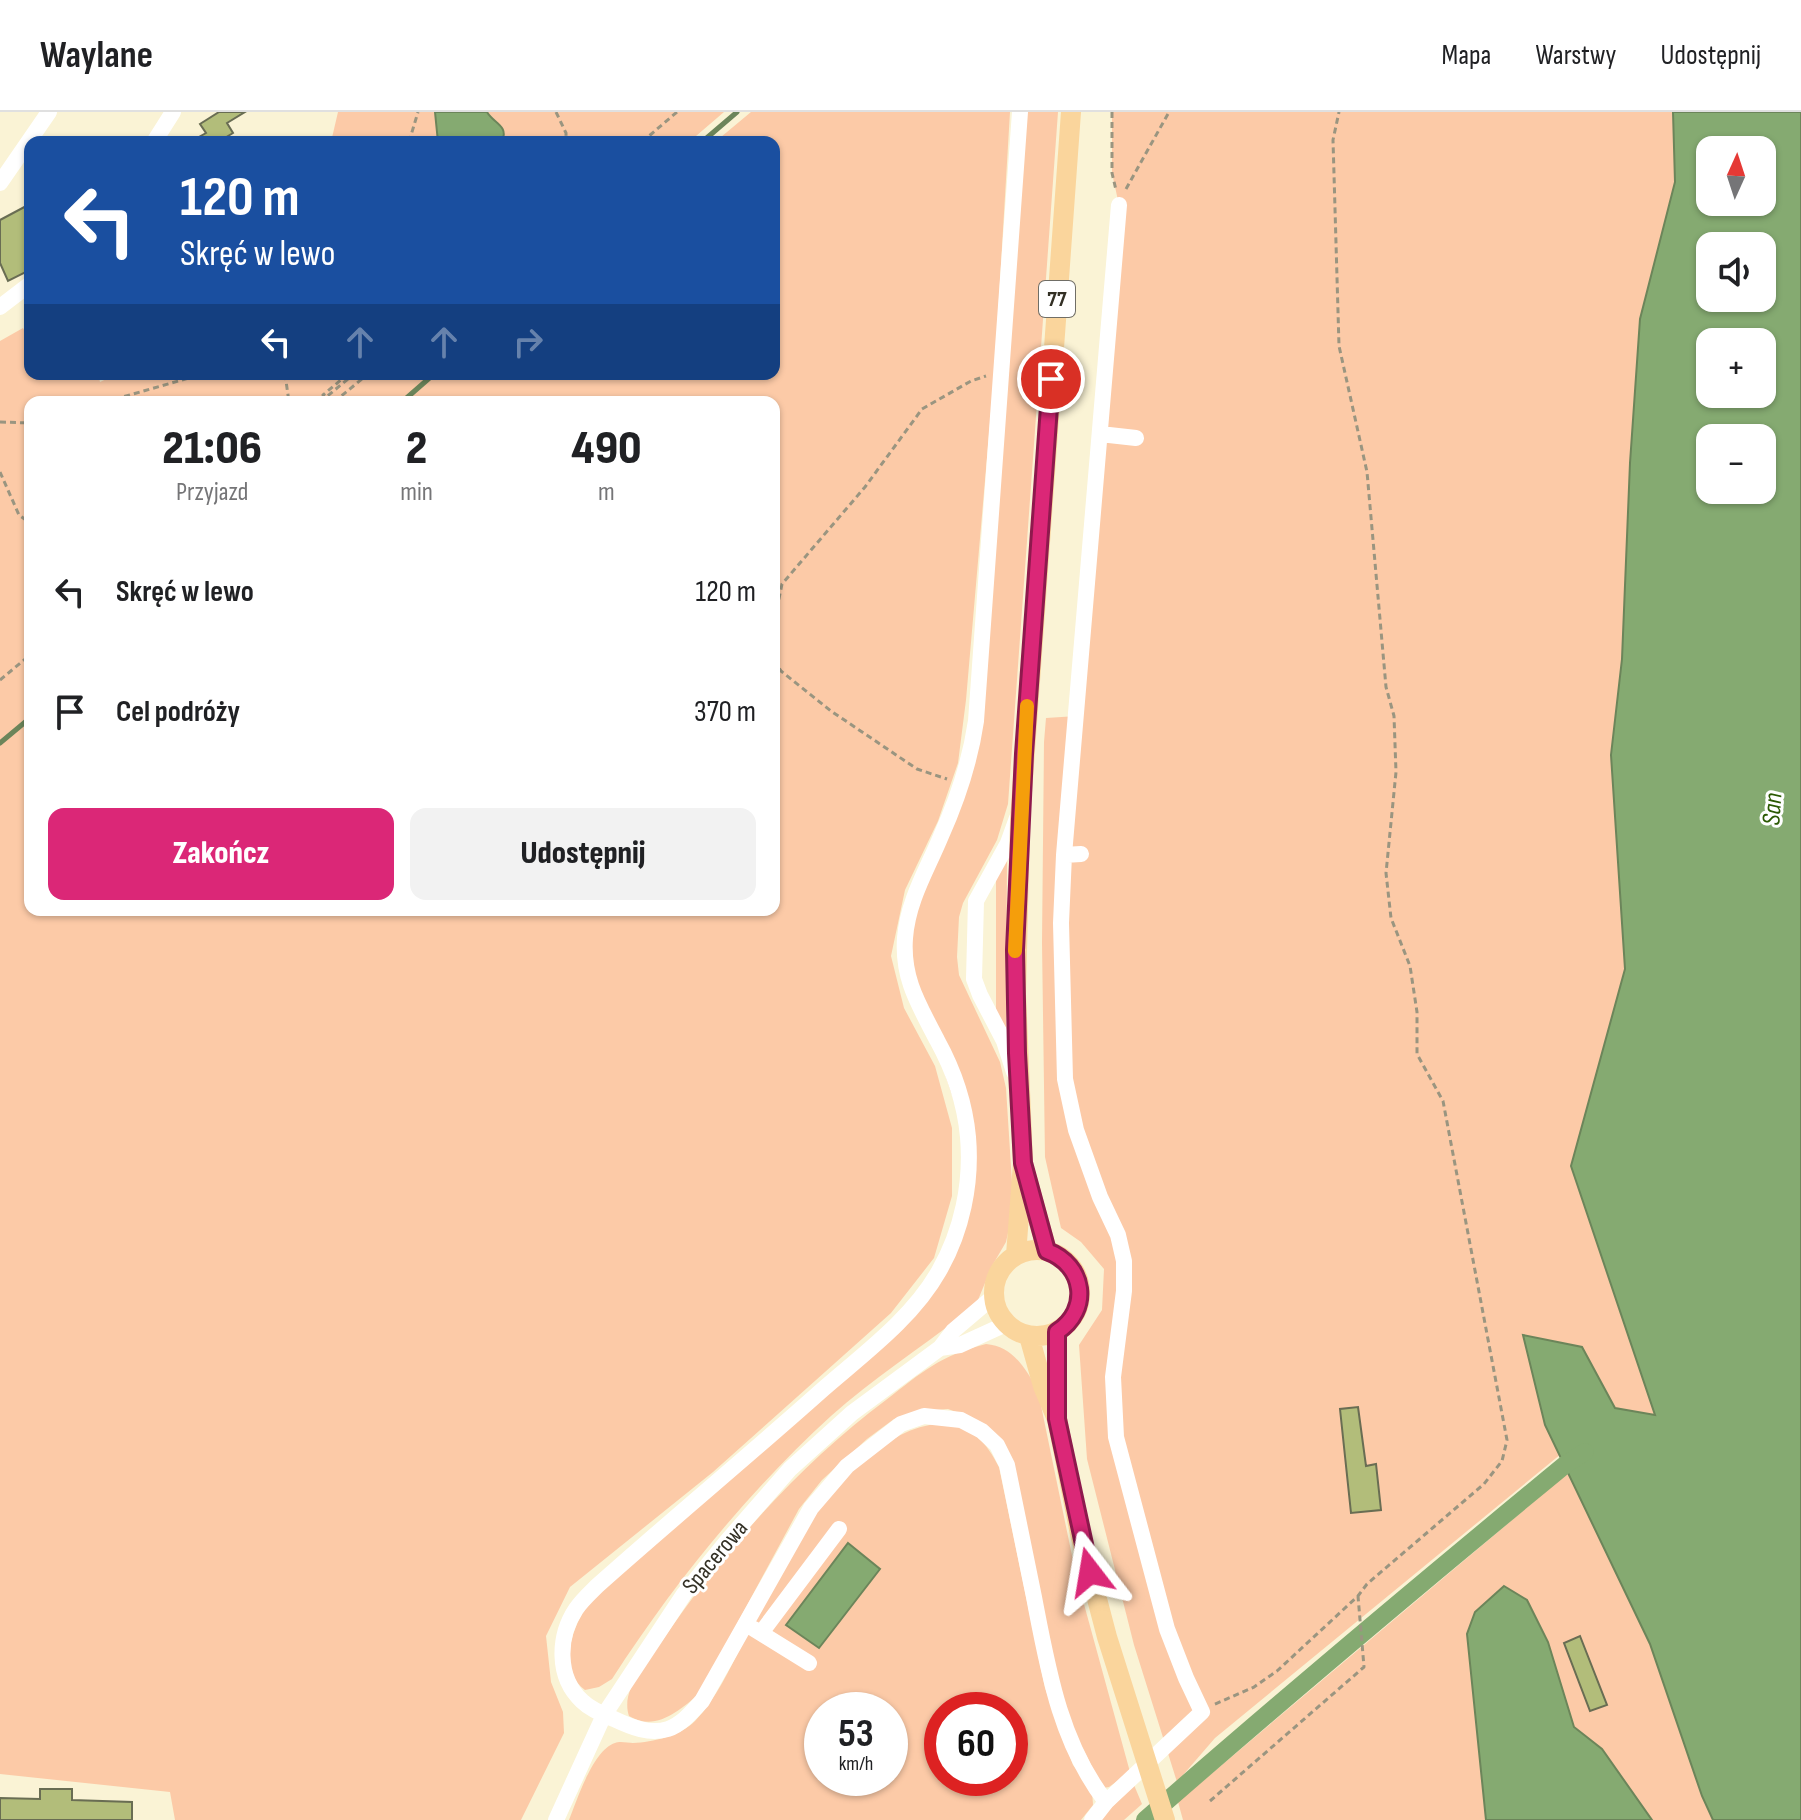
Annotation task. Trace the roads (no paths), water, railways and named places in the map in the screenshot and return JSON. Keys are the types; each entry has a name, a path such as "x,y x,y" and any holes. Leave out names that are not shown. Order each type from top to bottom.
{"main road":[{"name":"77","path":"993,1297 998,1273 1016,1255 1023,1163 1015,950 1021,792 1071,112"},
{"name":"77","path":"1023,1163 1047,1251"},
{"path":"993,1297 996,1309 1006,1324 1029,1336 1057,1332 1075,1314 1080,1288 1069,1264 1047,1251 1034,1250 1016,1255"},
{"path":"1057,1332 1057,1419"},
{"path":"1029,1336 1043,1386 1057,1419 1090,1572 1134,1729 1165,1820"}],"street":[{"path":"32,136 49,112"},
{"path":"158,136 173,112"},
{"path":"839,1529 754,1628 688,1717 669,1728 651,1731 631,1727 582,1701 571,1687 564,1669 562,1649 566,1628 577,1606 895,1326 919,1287 938,1273 952,1247 963,1212 968,1181 968,1138 954,1078 938,1041 915,1002 905,941 908,913 963,785 971,753 980,680 1020,112"},
{"path":"0,183 24,148"},
{"path":"1092,1820 1106,1802 1202,1712 1167,1629 1116,1437 1113,1377 1124,1291 1124,1261 1118,1235 1100,1197 1076,1130 1065,1079 1061,923 1073,854 1100,434 1119,205"},
{"path":"0,307 24,289"},
{"path":"1100,434 1136,438"},
{"path":"1019,1096 1008,1050 974,979 976,901 1014,828 1021,792"},
{"name":"Spacerowa","path":"556,1820 604,1715 684,1594 790,1469 852,1413 940,1348 953,1331 993,1297"},
{"name":"Spacerowa","path":"940,1348 960,1345 1006,1324"},
{"path":"754,1628 811,1508 847,1466 901,1424 924,1416 943,1416 972,1425 997,1445 1007,1465 1048,1669 1062,1717 1072,1747 1087,1776 1106,1802"},
{"path":"754,1628 809,1663"}],"water":[{"path":"435,112 487,112 504,132 504,136 437,136"},
{"name":"San","path":"1673,112 1801,112 1801,1820 1713,1820 1650,1644 1545,1425 1523,1335 1582,1347 1615,1408 1655,1415 1571,1166 1625,969 1611,755 1622,659 1640,319 1675,182"},
{"path":"848,1543 880,1569 819,1648 786,1625"},
{"path":"1504,1586 1527,1600 1548,1642 1574,1727 1602,1749 1652,1820 1486,1820 1467,1634 1475,1612"}],"waterway":[{"path":"709,136 737,112"},
{"path":"409,396 427,380"},
{"path":"0,743 24,723"},
{"path":"1145,1820 1407,1596 1566,1464 1585,1452"}]}
